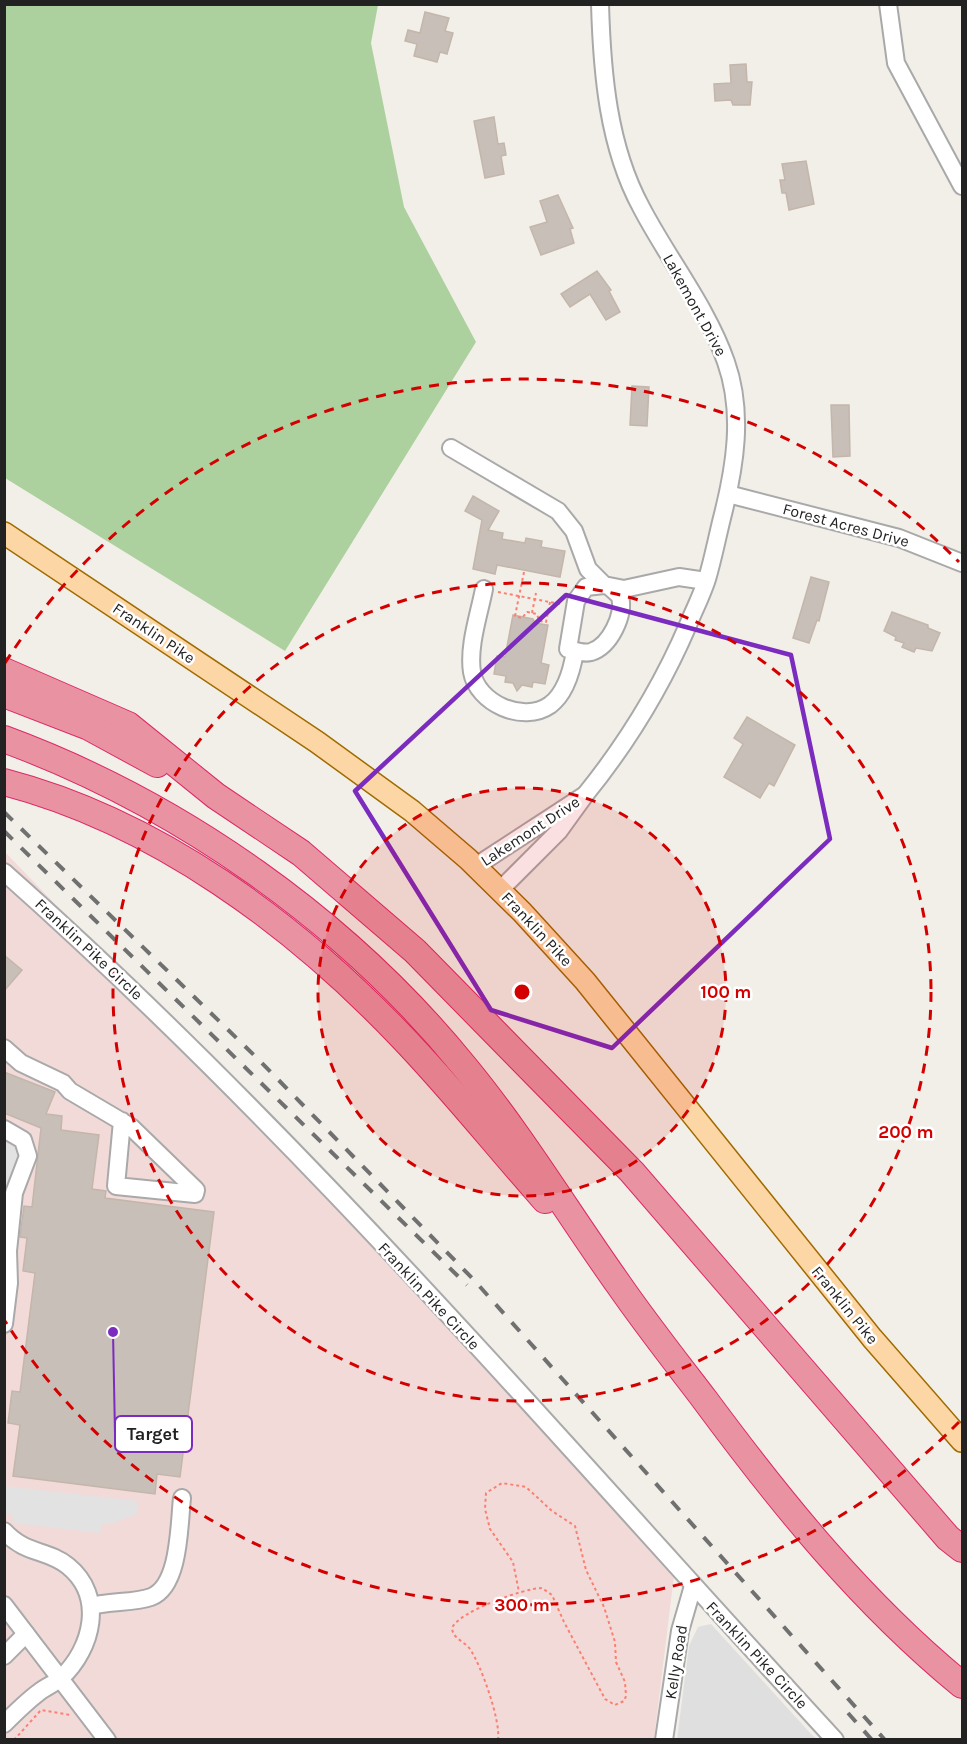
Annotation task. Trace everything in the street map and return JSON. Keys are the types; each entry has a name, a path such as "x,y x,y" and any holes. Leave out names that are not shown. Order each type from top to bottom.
{"highway":[{"path":"4,671 128,725 216,796 301,853 415,951 632,1172 948,1538 963,1549"},
{"path":"4,693 89,727 216,796"},
{"path":"4,739 40,752 134,798 204,839 285,896 361,959 425,1022 468,1071 536,1164 620,1286 767,1484 871,1601 963,1685"},
{"path":"4,782 33,790 94,813 167,850 241,898 317,958 429,1066 620,1286"}],"main road":[{"name":"Franklin Pike","path":"4,533 360,773 412,811 476,866 592,990 872,1338 963,1441"}],"street":[{"name":"Lakemont Drive","path":"500,890 559,831 627,741 673,660 706,582 728,494 737,427 726,363 713,333 656,234 630,183 610,115 605,85 600,4"},
{"path":"888,4 896,63 963,186"},
{"path":"452,448 558,511 574,531 588,569 620,596 620,613"},
{"name":"Forest Acres Drive","path":"728,494 898,538 963,563"},
{"path":"636,587 627,598 612,633 600,647 589,652 568,650 575,607 583,589 593,585 636,587 680,577 706,582"},
{"path":"484,589 472,651 472,668 477,687 493,702 522,712 550,705 565,685 575,651"},
{"name":"Lakemont Drive","path":"476,866 585,795"},
{"name":"Franklin Pike Circle","path":"4,872 126,982 274,1129 835,1740"},
{"path":"4,1048 21,1063 63,1083 70,1091 122,1121 196,1190 195,1194 116,1186 122,1121"},
{"path":"4,1129 23,1140 28,1156 14,1193 8,1251 9,1283 4,1324"},
{"path":"91,1605 116,1600 142,1599 153,1596 166,1585 173,1570 182,1498"},
{"path":"4,1532 26,1549 56,1559 69,1567 83,1583 91,1605 91,1621 86,1644 61,1678 27,1701 4,1724"},
{"name":"Kelly Road","path":"664,1740 680,1632 693,1586"},
{"path":"4,1605 107,1740"},
{"path":"4,1656 26,1634"}],"path":[{"path":"524,572 515,616 522,618 527,612 537,614 540,621 546,622 550,602"},
{"path":"484,589 575,607"},
{"path":"532,613 536,592"},
{"path":"498,1740 499,1725 478,1663 469,1647 454,1636 452,1628 465,1613 519,1592 542,1588 552,1595 605,1699 615,1705 624,1701 626,1688 616,1662 612,1632 596,1584 586,1570 575,1526 526,1487 502,1483 486,1493 485,1509 492,1536 513,1562 519,1592"},
{"path":"14,1740 41,1710 74,1716"}],"highlighted area":[{"path":"566,595 791,655 830,839 612,1048 491,1010 355,791"}],"shaded area":[{"path":"4,851 677,1551 654,1739 5,1739"},
{"path":"5,1142 15,1147 18,1156 5,1187"},
{"path":"4,1486 138,1501 137,1514 111,1524 103,1523 100,1533 13,1523 12,1514 5,1513"},
{"path":"711,1624 817,1739 677,1739 689,1646 698,1627"}],"green space":[{"path":"4,5 378,5 371,43 404,207 476,342 285,651 5,478"}],"building":[{"path":"425,12 449,18 445,31 453,33 447,54 440,52 437,62 414,56 417,44 405,41 408,30 420,33"},
{"path":"746,64 747,82 752,82 750,105 733,105 731,100 715,101 714,84 731,83 730,65"},
{"path":"494,117 498,144 504,143 506,155 501,156 504,174 485,178 474,121"},
{"path":"806,161 814,204 789,210 786,193 782,193 780,180 785,180 782,164"},
{"path":"558,195 573,228 570,229 574,243 541,255 530,227 547,222 540,201"},
{"path":"597,271 611,290 609,291 620,312 606,320 590,294 570,307 561,294"},
{"path":"632,386 649,387 647,426 630,425"},
{"path":"831,405 849,405 850,456 833,457"},
{"path":"473,496 499,511 488,530 503,533 502,539 525,543 526,538 542,541 541,547 565,551 560,577 497,565 495,574 473,569 482,520 465,511"},
{"path":"811,577 829,582 819,621 817,620 809,643 793,638"},
{"path":"892,612 928,625 928,628 940,633 932,651 916,648 914,652 902,647 904,643 895,640 896,637 884,631"},
{"path":"513,615 548,625 541,663 549,665 545,684 533,682 532,687 522,685 517,691 513,683 505,682 506,676 494,674 497,656 505,657"},
{"path":"747,717 795,745 774,786 769,783 760,798 724,777 743,744 734,738"},
{"path":"4,955 22,970 4,991"},
{"path":"4,1072 55,1092 46,1114 62,1116 61,1130 99,1135 92,1189 106,1191 105,1198 214,1212 180,1477 157,1474 155,1494 13,1476 20,1425 8,1423 12,1391 20,1392 35,1273 23,1271 27,1238 20,1237 24,1206 32,1207 41,1128 4,1113"}],"railway":[{"path":"4,812 256,1057 473,1279 885,1740"},
{"path":"4,831 467,1285"},
{"path":"848,1713 872,1740"}],"place":[{"name":"Target","path":"113,1332"}]}
